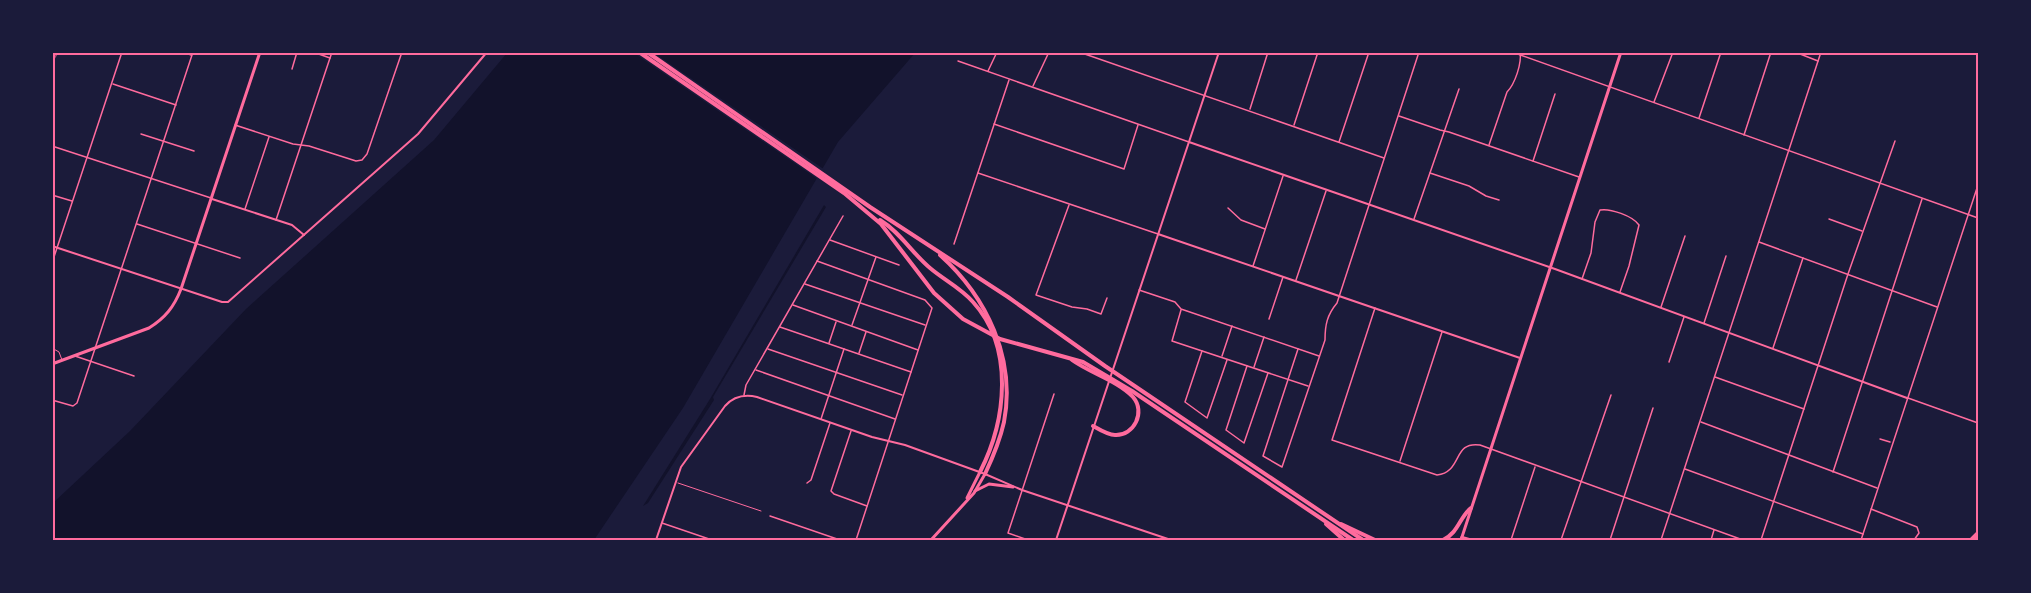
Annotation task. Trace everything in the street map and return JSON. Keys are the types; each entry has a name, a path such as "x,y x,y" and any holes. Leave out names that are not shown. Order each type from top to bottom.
{"highway":[{"path":"639,52 845,191 1008,297 1105,366 1363,540"},
{"path":"647,52 845,191 894,238 941,301 963,319 978,329 1009,342 1083,362 1132,391 1353,540"},
{"path":"874,217 886,224 930,268 972,301 988,324 999,357 1002,405 994,439 982,473"},
{"path":"921,240 950,265 976,296 991,324 1003,356 1007,390 1004,422 999,442 982,473"},
{"path":"1069,357 1125,391 1137,403 1137,421 1126,432 1113,435 1094,426"},
{"path":"1443,540 1456,530 1465,513 1471,508"},
{"path":"1324,520 1344,540"},
{"path":"1337,523 1375,540"},
{"path":"1971,540 1978,533"},
{"path":"1461,539 1469,540"}],"main road":[{"path":"52,363 140,333 156,324 173,306 260,52"},
{"path":"1461,539 1621,52"},
{"path":"974,493 982,473"},
{"path":"966,500 982,473"},
{"path":"931,540 974,493 989,484 1013,487"}],"street":[{"path":"52,263 122,52"},
{"path":"52,399 73,406 77,403 193,54 183,52"},
{"path":"292,69 297,52"},
{"path":"313,52 330,58"},
{"path":"276,220 332,52"},
{"path":"235,125 356,161 363,160 402,52"},
{"path":"52,246 227,303 418,134 487,52"},
{"path":"988,71 997,52"},
{"path":"1033,87 1048,52"},
{"path":"1079,52 1384,158"},
{"path":"1056,540 1219,52"},
{"path":"1249,110 1268,52"},
{"path":"1294,126 1318,52"},
{"path":"1339,142 1369,52"},
{"path":"1298,349 1263,456 1282,467 1326,339 1325,326 1329,312 1336,304 1419,52"},
{"path":"1512,52 1978,218"},
{"path":"1654,103 1673,52"},
{"path":"1699,119 1721,52"},
{"path":"1744,136 1771,52"},
{"path":"1795,52 1818,61"},
{"path":"1661,540 1821,52"},
{"path":"1489,146 1507,92 1511,88 1518,69 1520,54"},
{"path":"958,61 1582,279 1978,423"},
{"path":"954,244 1009,79"},
{"path":"112,84 176,105"},
{"path":"1413,220 1459,89"},
{"path":"1533,161 1555,94"},
{"path":"1398,116 1580,178"},
{"path":"994,124 1124,169 1139,124"},
{"path":"141,134 194,151"},
{"path":"245,210 269,136"},
{"path":"1761,540 1848,274 1895,141"},
{"path":"52,146 293,226 304,235"},
{"path":"1430,172 1469,186 1485,196 1498,200"},
{"path":"978,173 1520,358"},
{"path":"1253,266 1284,175"},
{"path":"1861,540 1978,185"},
{"path":"1296,281 1326,190"},
{"path":"52,195 73,202"},
{"path":"1833,472 1922,199"},
{"path":"1069,204 1036,295 1101,314 1107,298"},
{"path":"1228,208 1241,220 1266,229"},
{"path":"1582,279 1592,249 1596,217 1602,209 1635,219 1639,223 1639,229 1620,293"},
{"path":"744,396 745,387 843,216"},
{"path":"1829,219 1863,231"},
{"path":"136,224 240,258"},
{"path":"1661,308 1685,236"},
{"path":"829,240 899,265"},
{"path":"1758,242 1937,307"},
{"path":"852,326 876,256"},
{"path":"1704,324 1726,256"},
{"path":"1773,349 1803,258"},
{"path":"817,261 925,300 932,308 855,540"},
{"path":"1269,320 1283,276"},
{"path":"804,284 926,326"},
{"path":"1140,290 1175,302 1181,309 1320,356"},
{"path":"792,305 919,350"},
{"path":"1375,308 1332,440 1441,475 1452,469 1460,452 1474,444 1743,540"},
{"path":"1181,309 1172,340 1309,386"},
{"path":"1669,362 1684,316"},
{"path":"829,344 837,321"},
{"path":"1222,357 1232,326"},
{"path":"779,327 911,372"},
{"path":"859,354 866,331"},
{"path":"1399,463 1442,331"},
{"path":"1254,368 1264,337"},
{"path":"767,348 903,395"},
{"path":"821,419 844,349"},
{"path":"1202,350 1185,402 1207,418 1227,358"},
{"path":"74,356 134,376"},
{"path":"1247,365 1226,430 1244,443 1268,372"},
{"path":"755,370 896,419"},
{"path":"1714,377 1804,409"},
{"path":"1028,540 1008,533 1054,394"},
{"path":"1561,540 1611,395"},
{"path":"656,540 675,482 687,457 724,406 744,396 757,397 851,430 914,447 1013,487 1172,540"},
{"path":"1610,540 1653,408"},
{"path":"1699,422 1877,488"},
{"path":"807,483 811,480 830,423"},
{"path":"851,430 831,492 867,506"},
{"path":"1880,439 1892,443"},
{"path":"1511,540 1535,465"},
{"path":"1684,469 1863,534"},
{"path":"1871,509 1917,527 1919,533 1914,540"},
{"path":"770,516 840,540"},
{"path":"662,522 712,540"},
{"path":"1711,540 1714,530"}],"lane":[{"path":"52,348 59,352 62,360"},
{"path":"675,482 761,511"}],"shaded area":[{"path":"507,53 915,53 838,142 683,408 594,540 53,540 53,503 130,431 246,309 434,140"},
{"path":"824,205 826,207 713,397 714,400 648,503 643,506 710,399"}],"pier":[{"path":"634,53 654,53 825,170 819,180"}],"railway":[{"path":"52,62 58,52"}]}
